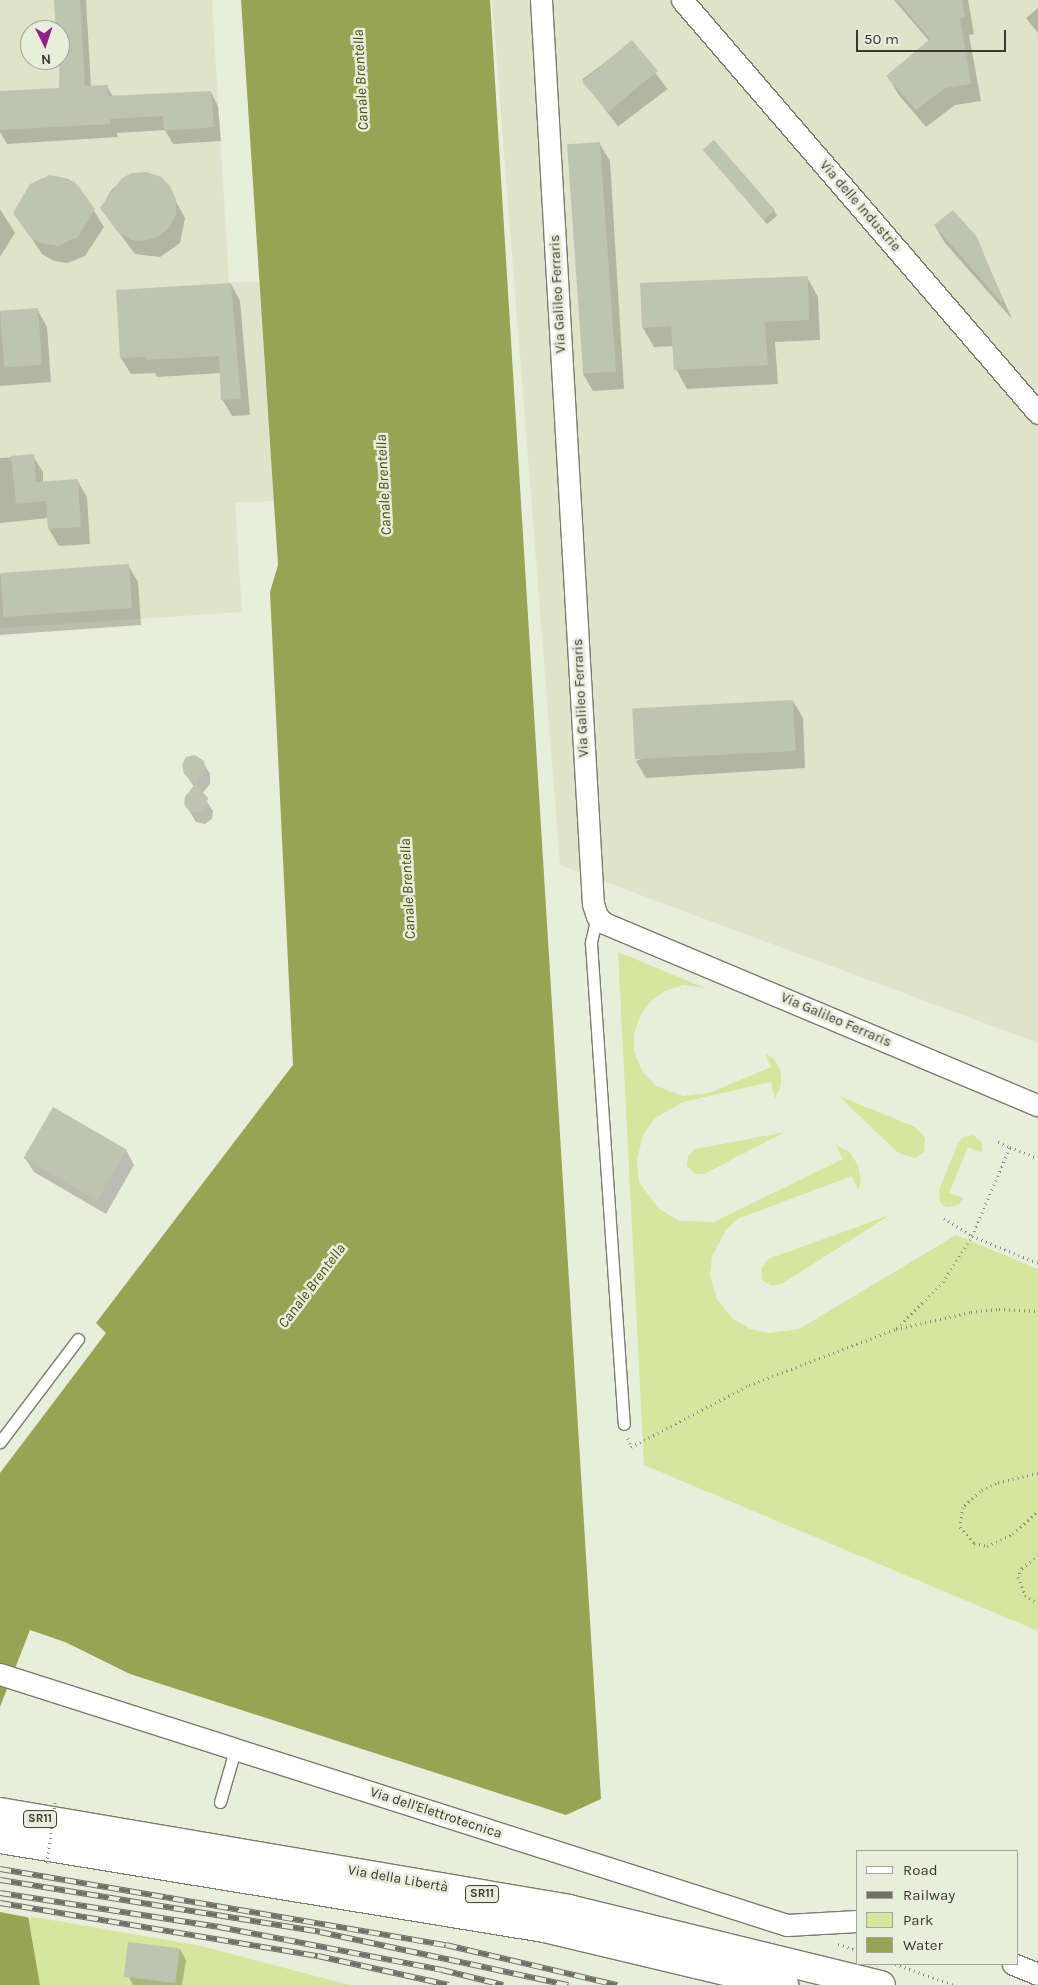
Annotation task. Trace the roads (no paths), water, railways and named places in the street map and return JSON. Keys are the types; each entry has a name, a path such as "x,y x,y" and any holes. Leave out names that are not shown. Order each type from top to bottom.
{"highway":[{"name":"Via della Libertà","path":"0,1812 78,1838 544,1928 784,1985"},
{"name":"Via della Libertà","path":"0,1839 78,1838 569,1909 881,1985"}],"street":[{"name":"Via Galileo Ferraris","path":"541,0 592,884 597,916 604,923 1038,1105"},
{"name":"Via delle Industrie","path":"682,0 1038,413"},
{"name":"Via dell'Elettrotecnica","path":"9,1677 787,1925 856,1921"},
{"path":"1016,1965 1038,1974"}],"lane":[{"path":"597,916 591,943 624,1424"},
{"path":"0,1442 78,1338"},
{"path":"220,1802 235,1750"}],"water":[{"name":"Canale Brentella","path":"241,0 490,0 601,1799 566,1815 130,1674 65,1642 30,1630 0,1707 0,1473 106,1333 96,1323 293,1065 270,592 278,565"},
{"path":"0,1840 28,1916 40,1985 0,1985"}],"railway":[{"path":"0,1869 446,1945 617,1985"},
{"path":"0,1880 320,1932 568,1985"},
{"path":"0,1893 219,1927 442,1970 503,1985"},
{"path":"0,1903 318,1956 449,1985"}]}
